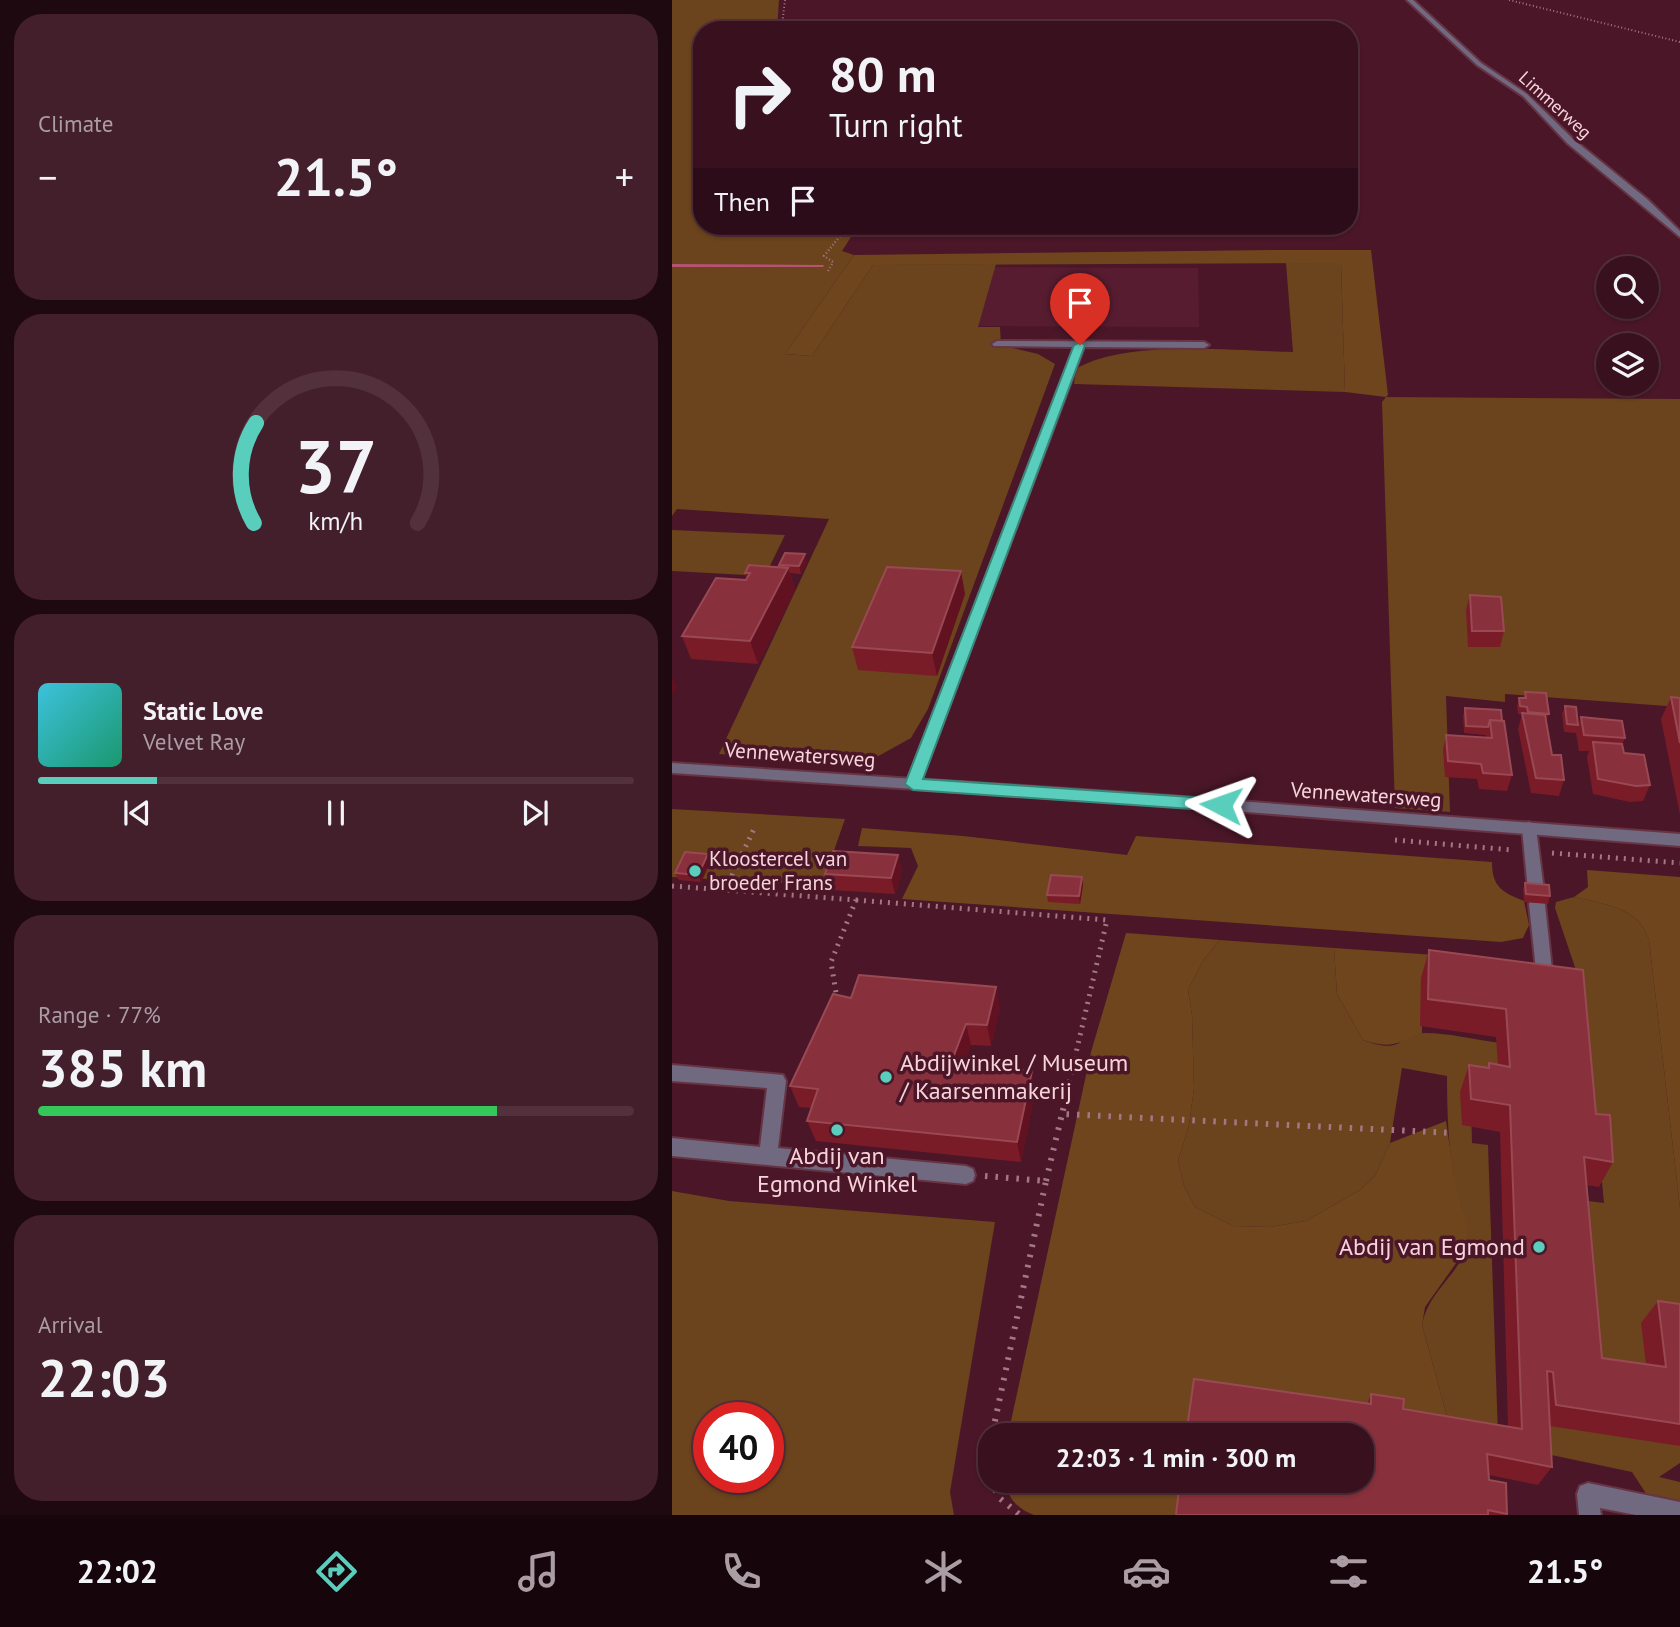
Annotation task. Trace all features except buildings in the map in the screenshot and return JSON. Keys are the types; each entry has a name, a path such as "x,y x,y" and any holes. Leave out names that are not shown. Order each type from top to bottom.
{"street":[{"name":"Limmerweg","path":"1410,0 1462,50 1525,95 1570,141 1644,201 1680,235"},
{"path":"997,344 1204,345"},
{"path":"913,784 1080,345"},
{"name":"Vennewatersweg","path":"672,768 1680,841"},
{"path":"1529,828 1544,970"},
{"path":"672,1073 777,1081 768,1156"},
{"path":"672,1147 966,1175"},
{"path":"1590,1515 1588,1494 1680,1513"}],"path":[{"path":"782,21 785,0"},
{"path":"1509,0 1680,42"},
{"path":"828,271 834,262 824,256 841,235"},
{"path":"725,890 732,875 741,867 754,829"},
{"path":"1383,839 1680,863"},
{"path":"672,886 1107,920 1046,1181 995,1423"},
{"path":"838,1006 831,962 856,900"},
{"path":"1062,1114 1454,1133"},
{"path":"966,1175 1046,1181"},
{"path":"996,1493 1020,1515"}],"shaded area":[{"path":"672,0 779,0 778,21 693,21 693,235 852,235 842,251 854,255 785,354 812,356 873,265 996,264 978,327 1000,327 1001,345 1038,354 1055,364 928,709 911,738 864,764 719,754 829,519 677,509 672,516"},
{"path":"1371,250 1388,395 1386,397 1345,392 1341,263 873,265 812,356 785,354 854,255"},
{"path":"1286,263 1341,263 1345,392 1074,384 1076,369 1122,354 1181,349 1293,352"},
{"path":"672,264 824,265 672,267"},
{"path":"989,267 1198,268 1199,327 974,326"},
{"path":"1386,397 1680,399 1680,707 1505,694 1505,702 1446,696 1450,812 1395,808 1382,402"},
{"path":"672,530 785,535 765,576 672,571"},
{"path":"672,809 845,819 822,885 672,877"},
{"path":"862,828 963,836 1127,855 1136,836 1492,862 1494,877 1500,888 1524,901 1529,925 1523,938 1501,942 902,899 918,866 911,848 858,846"},
{"path":"1587,870 1680,877 1680,1208 1649,940 1644,929 1629,914 1608,905 1574,897 1588,887"},
{"path":"1574,897 1608,905 1629,914 1644,929 1649,940 1680,1208 1680,1463 1659,1477 1680,1482 1680,1515 1660,1515 1632,1472 1537,1452 1535,1404 1572,1199 1604,1203 1584,994 1555,908 1556,902"},
{"path":"1126,933 1220,940 1204,959 1188,990 1192,1015 1194,1088 1189,1125 1178,1161 1184,1186 1195,1207 1233,1226 1270,1227 1306,1221 1360,1190 1375,1176 1390,1143 1446,1121 1454,1176 1468,1230 1464,1252 1425,1307 1422,1325 1454,1442 1374,1429 1374,1423 1340,1423 1197,1399 1192,1423 1011,1423 1091,1052"},
{"path":"1220,940 1334,948 1337,994 1363,1040 1386,1046 1425,1033 1501,1043 1504,1104 1471,1101 1472,1143 1488,1145 1499,1464 1374,1438 1374,1433 1454,1442 1422,1325 1430,1303 1461,1259 1466,1241 1465,1221 1450,1148 1447,1076 1402,1068 1390,1143 1375,1176 1360,1190 1306,1221 1270,1227 1233,1226 1195,1207 1184,1186 1178,1161 1189,1125 1194,1088 1192,1015 1188,990 1204,959"},
{"path":"1334,948 1479,958 1422,976 1422,1033 1387,1045 1363,1040 1337,994"},
{"path":"672,1191 729,1201 995,1222 950,1492 954,1515 672,1515"},
{"path":"1192,1414 1276,1423 1265,1423"},
{"path":"1008,1493 1182,1493 1179,1515 1034,1515 1014,1502"}],"place":[{"name":"Kloostercel van broeder Frans","path":"695,871"},
{"name":"Abdijwinkel / Museum / Kaarsenmakerij","path":"886,1077"},
{"name":"Abdij van Egmond Winkel","path":"837,1130"},
{"name":"Abdij van Egmond","path":"1539,1247"}],"route":[{"path":"1080,345 913,784 1221,805"}]}
